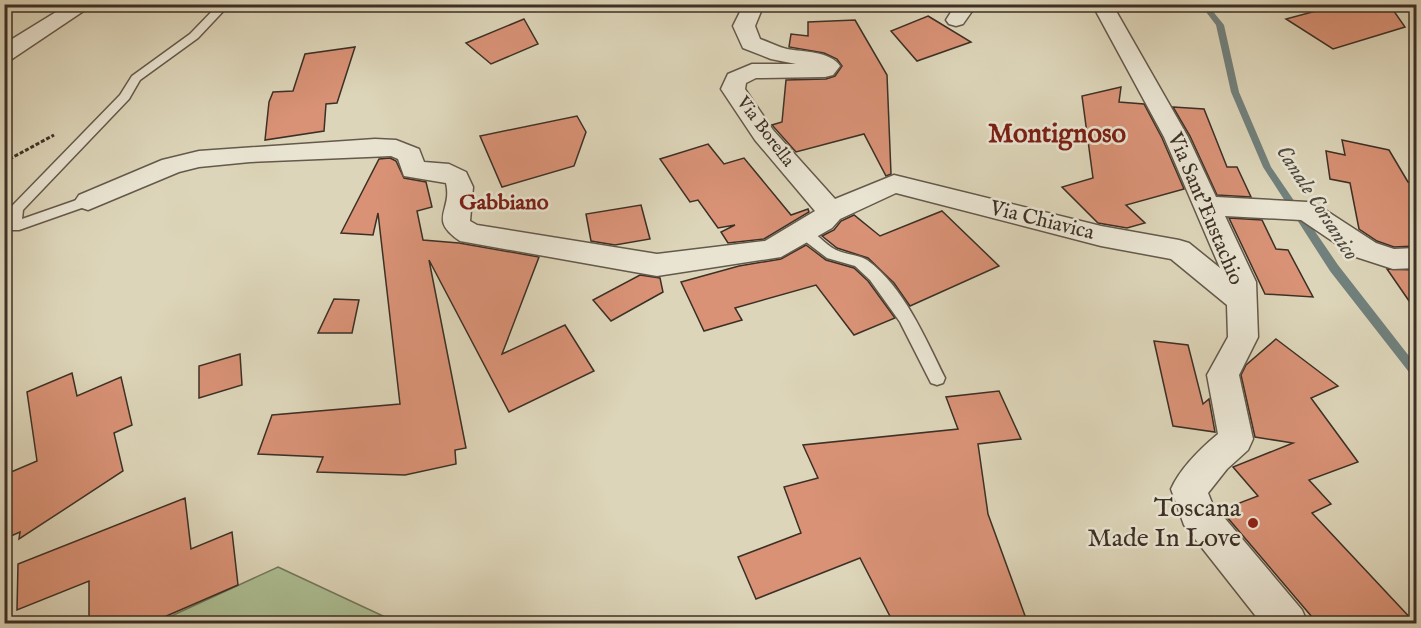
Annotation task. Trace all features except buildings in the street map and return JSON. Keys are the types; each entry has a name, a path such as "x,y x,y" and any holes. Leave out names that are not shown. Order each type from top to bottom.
{"street":[{"path":"4,54 84,4"},
{"name":"Via Borella","path":"754,4 744,26 751,43 779,54 818,61 829,66 825,70 752,71 736,79 734,89 764,135 831,212"},
{"name":"Via Sant'Eustachio","path":"1102,4 1176,137 1241,282 1243,337 1223,375 1236,440 1215,458 1189,489 1197,513 1288,624"},
{"name":"Via Chiavica","path":"88,201 171,166 199,159 375,147 396,148 410,155 413,170 449,173 457,178 460,187 456,225 470,234 657,265 771,250 822,221 831,212 894,184 1101,236 1179,250 1242,302"},
{"path":"1207,206 1307,211 1366,250 1394,260 1416,258"}],"lane":[{"path":"88,201 14,227 17,209 125,97 136,78 194,36 225,4"},
{"path":"802,232 818,241 831,253 861,263 883,286 909,325 938,378"}],"green space":[{"path":"278,567 398,623 156,623"}],"waterway":[{"name":"Canale Corsanico","path":"1203,4 1220,25 1235,92 1267,167 1334,268 1416,373"}],"place":[{"name":"Toscana Made In Love","path":"1253,523"}],"district":[{"name":"Montignoso","path":"1057,135"},
{"name":"Gabbiano","path":"504,203"}]}
